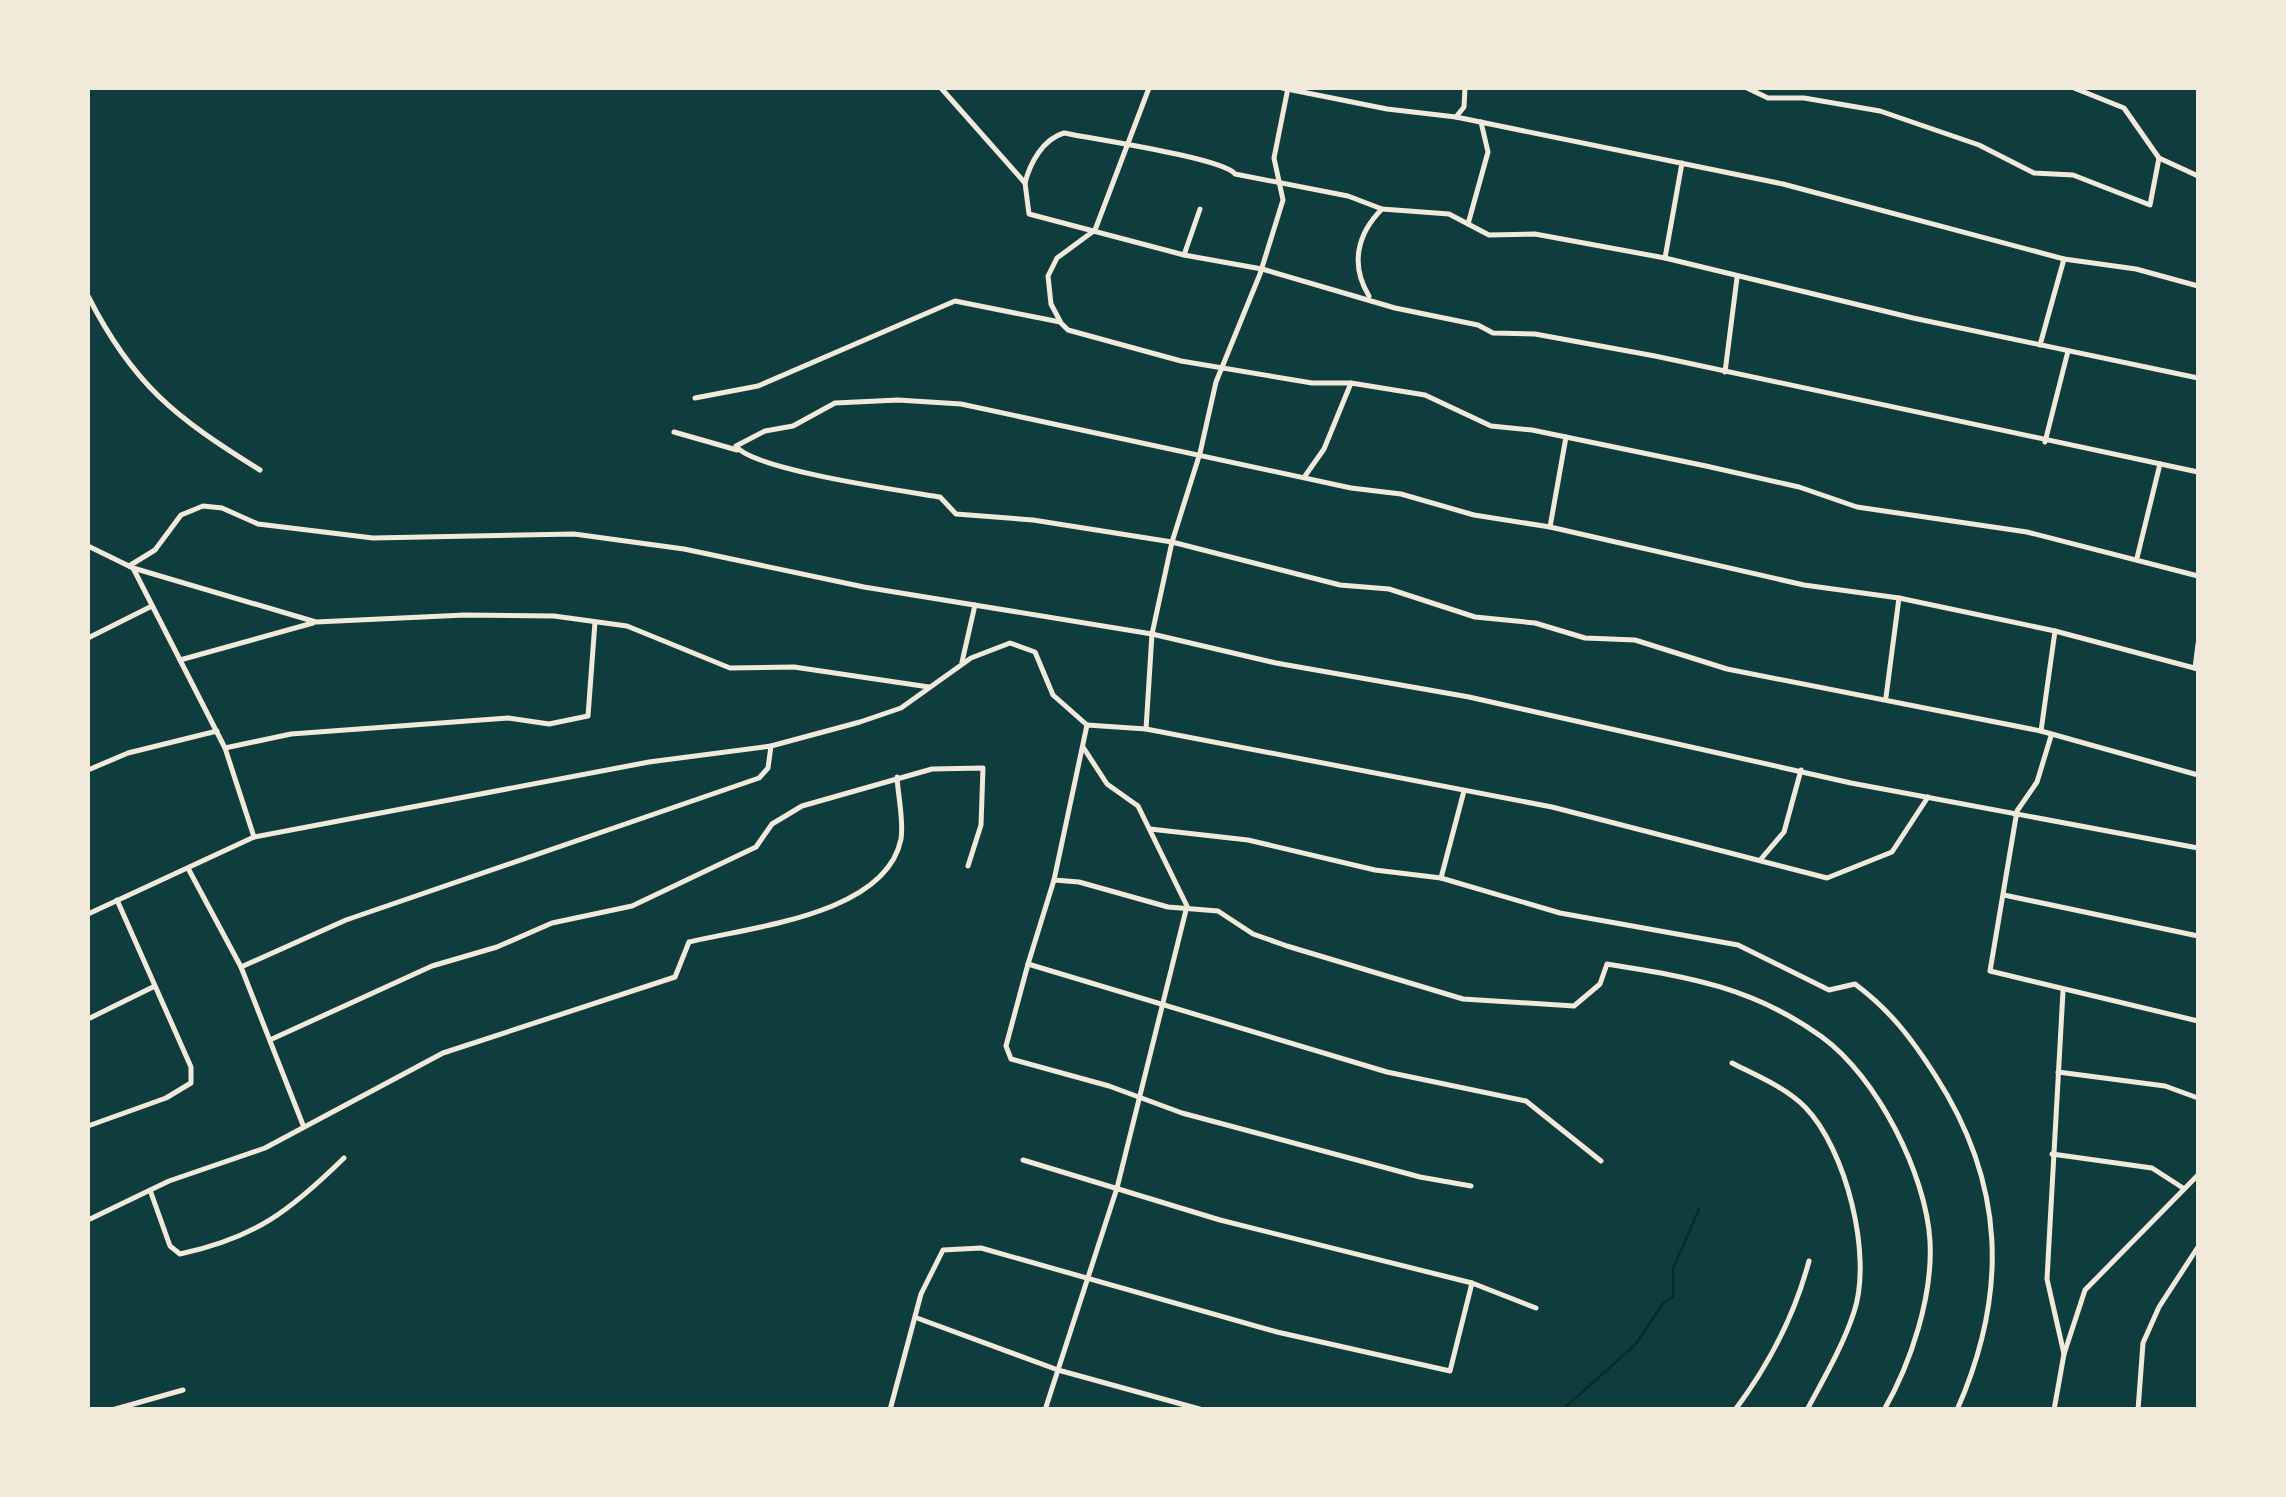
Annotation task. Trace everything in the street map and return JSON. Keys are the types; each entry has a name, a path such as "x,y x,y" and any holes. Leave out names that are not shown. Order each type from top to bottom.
{"street":[{"path":"941,88 1025,183"},
{"path":"1149,88 1095,230 1057,258 1048,276 1051,304 1068,330 1222,368 1312,384 1351,384 1437,398 1473,421 1799,487 1857,507 2027,532 2198,576"},
{"path":"1146,728 1152,634 1172,542 1200,454 1208,407 1262,269 1283,200 1274,158 1286,88 1387,109 1456,117 1784,184 2064,259 2136,269 2198,286"},
{"path":"1456,117 1464,107 1465,88"},
{"path":"1748,88 1768,98 1804,98 1880,111 1978,146 2038,175 2073,175 2150,205 2160,158"},
{"path":"2074,88 2124,108 2160,158 2198,176"},
{"path":"2096,100 2100,88"},
{"path":"1468,224 1488,152 1481,122"},
{"path":"2198,378 1737,278 1665,258 1535,234 1489,235 1449,214 1382,210 1348,196 1282,185 1172,152 1057,134 1035,158 1025,183 1029,214 1184,255 1262,269 1396,308 1478,325 1493,334 1535,334 2198,472"},
{"path":"1665,258 1682,163"},
{"path":"1184,255 1200,208"},
{"path":"1370,298 1360,282 1358,254 1361,236 1382,210"},
{"path":"2040,345 2064,259"},
{"path":"1725,372 1737,278"},
{"path":"88,296 122,358 160,402 260,470"},
{"path":"695,398 758,386 961,300 1060,322"},
{"path":"2045,442 2068,351"},
{"path":"1304,476 1324,449 1351,384"},
{"path":"737,450 740,443 765,431 793,426 835,403 898,400 989,409 1351,488 1400,494 1474,515 1550,527 1804,584 1899,598 2056,631 2196,668 2198,644"},
{"path":"674,432 784,468 940,497 956,514 1033,520 1172,542 1340,585 1389,590 1477,618 1535,623 1606,641 1635,640 1727,669 1886,697 2041,731 2198,774"},
{"path":"1550,527 1566,438"},
{"path":"2138,558 2160,464"},
{"path":"131,567 149,556 181,515 202,506 222,508 274,527 373,538 574,534 684,549 975,606 1152,634 1276,663 1469,696 1928,797 2198,848"},
{"path":"88,546 131,567 316,622"},
{"path":"131,567 226,748 254,837"},
{"path":"1886,697 1899,598"},
{"path":"88,638 152,606"},
{"path":"960,664 975,606"},
{"path":"180,660 316,622 465,615 627,626 730,668 794,667 929,687"},
{"path":"226,748 291,734 508,718 548,724 588,716 595,622"},
{"path":"2041,731 2056,631"},
{"path":"88,914 254,837 649,762 771,746 901,708 960,664 1010,643 1024,644 1039,657 1053,695 1087,725 1146,728 1606,820 1832,878 1892,852 1928,797"},
{"path":"1087,725 1054,880 1011,1021 1007,1056 1109,1086 1139,1100 1420,1177 1471,1186"},
{"path":"88,770 128,753 218,731"},
{"path":"2050,736 2036,782 2017,811 1990,972 2198,1021"},
{"path":"241,968 346,920 759,778 768,768 771,746"},
{"path":"1045,1410 1117,1188 1187,906 1138,806 1105,781 1083,747"},
{"path":"272,1039 432,966 497,947 552,923 623,910 756,847 772,824 794,809 932,769 983,768 981,824 968,866"},
{"path":"1761,859 1784,832 1801,770"},
{"path":"88,1220 150,1190 266,1148 303,1124 443,1052 675,977 689,942 850,900 876,880 901,838 897,778"},
{"path":"1441,878 1464,791"},
{"path":"1150,829 1248,840 1375,870 1441,878 1560,912 1738,945 1827,990 1855,984 1886,1006 1960,1112 1976,1148 1992,1213 1984,1337 1957,1410"},
{"path":"189,870 241,968 303,1124"},
{"path":"1054,880 1079,882 1168,907 1218,910 1243,928 1287,946 1463,999 1574,1006 1600,984 1607,964 1704,979 1770,1006 1821,1036 1850,1062 1892,1120 1929,1231 1918,1328 1884,1410"},
{"path":"2004,895 2198,936"},
{"path":"88,1126 186,1090 191,1083 190,1067 117,900"},
{"path":"1028,964 1387,1072 1526,1101 1601,1161"},
{"path":"88,1019 153,988"},
{"path":"2063,991 2047,1279 2064,1354"},
{"path":"1732,1063 1778,1086 1806,1108 1846,1172 1857,1232 1858,1295 1839,1348 1807,1410"},
{"path":"2058,1072 2164,1086 2198,1098"},
{"path":"2052,1154 2152,1168 2183,1188"},
{"path":"150,1190 170,1246 180,1254 226,1244 285,1214 344,1158"},
{"path":"1023,1160 1220,1220 1472,1283 1536,1308"},
{"path":"2054,1410 2064,1354 2085,1290 2198,1175"},
{"path":"2138,1410 2142,1343 2159,1307 2198,1246"},
{"path":"890,1410 931,1269 942,1250 951,1248 981,1248 1276,1332 1452,1372 1472,1283"},
{"path":"1734,1410 1766,1363 1801,1291 1809,1261"},
{"path":"917,1318 1058,1370 1203,1410"},
{"path":"112,1410 183,1390"}],"waterway":[{"path":"1562,1410 1635,1345 1663,1303 1673,1297 1673,1269 1699,1209"}]}
